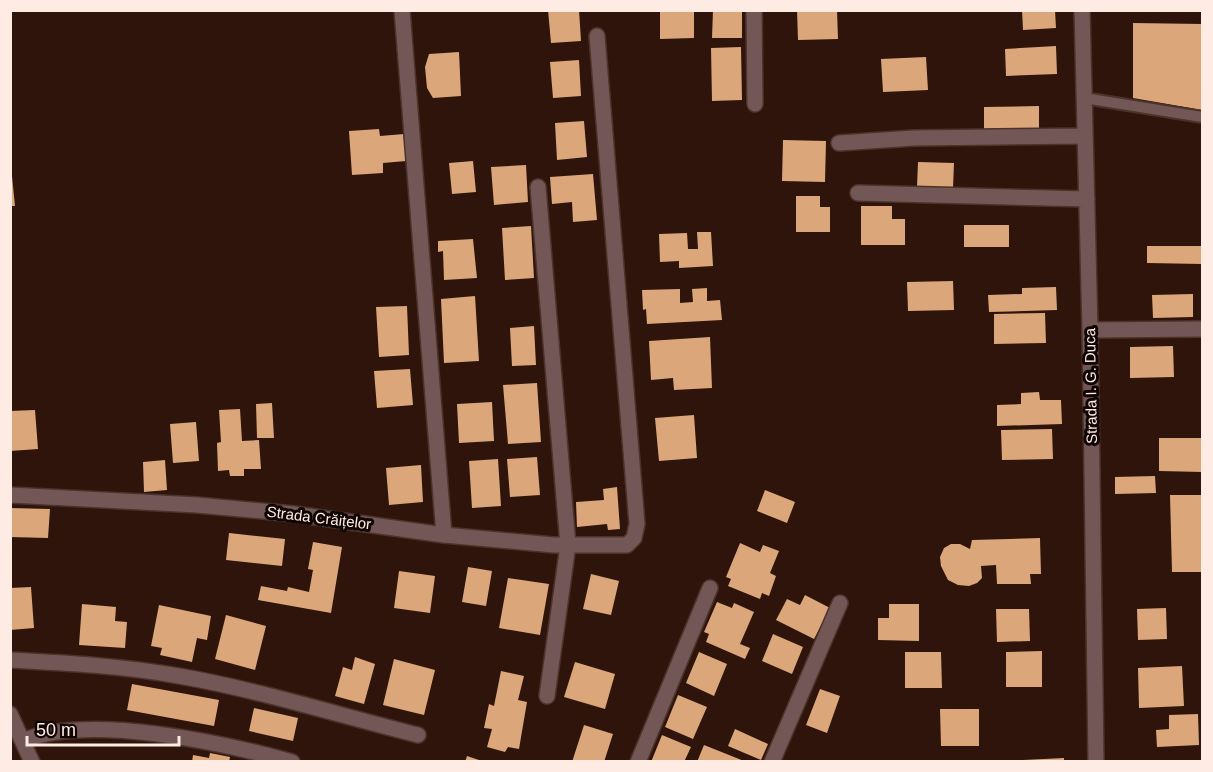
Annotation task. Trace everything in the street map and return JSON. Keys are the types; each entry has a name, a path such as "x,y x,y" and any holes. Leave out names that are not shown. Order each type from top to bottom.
{"street":[{"path":"402,10 444,534"},
{"path":"754,10 755,104"},
{"name":"Strada I. G. Duca","path":"1082,10 1090,330 1096,762"},
{"name":"Strada Crăițelor","path":"10,495 218,507 294,514 444,534 568,545 627,545 634,538 637,524 597,36"},
{"path":"839,142 914,138 1085,136"},
{"path":"538,187 568,545 546,696"},
{"path":"858,193 1087,199"},
{"path":"1090,330 1203,329"},
{"path":"638,762 710,588"},
{"path":"772,762 840,603"},
{"path":"10,660 94,665 179,676 418,735"},
{"path":"10,714 32,762"},
{"path":"22,741 47,732 62,731 147,733 262,753 292,762"}],"lane":[{"path":"1084,98 1203,117"}],"building":[{"path":"548,10 579,10 581,41 551,43"},
{"path":"660,10 694,10 694,38 660,39"},
{"path":"713,10 742,10 742,38 712,38"},
{"path":"797,10 837,10 838,39 798,40"},
{"path":"1022,10 1055,10 1056,28 1023,30"},
{"path":"1133,23 1202,24 1202,110 1133,98"},
{"path":"1056,46 1057,74 1006,76 1005,49"},
{"path":"741,47 742,100 712,101 711,48"},
{"path":"459,52 461,96 433,98 427,88 425,67 429,54"},
{"path":"926,57 928,90 883,92 881,59"},
{"path":"579,60 581,96 553,98 550,62"},
{"path":"1039,106 1039,131 984,132 984,107"},
{"path":"584,121 587,157 557,160 555,123"},
{"path":"379,129 380,136 404,134 406,161 383,163 383,173 352,175 349,131"},
{"path":"783,140 826,141 825,182 782,181"},
{"path":"473,161 476,192 452,194 449,163"},
{"path":"918,162 954,163 953,188 917,187"},
{"path":"526,165 528,202 494,205 491,167"},
{"path":"593,174 597,220 573,222 572,202 552,204 550,177"},
{"path":"10,176 12,176 15,206 10,206"},
{"path":"796,196 820,196 820,207 830,207 830,232 796,232"},
{"path":"861,206 892,206 892,219 905,219 905,245 861,245"},
{"path":"964,225 1009,225 1009,247 964,247"},
{"path":"531,226 534,278 505,280 502,228"},
{"path":"697,232 711,232 713,266 679,268 679,261 660,262 659,234 687,233 688,249 698,249"},
{"path":"473,239 477,278 444,280 443,251 438,252 438,241"},
{"path":"1147,246 1202,246 1202,264 1147,263"},
{"path":"953,281 954,310 908,311 907,282"},
{"path":"1056,287 1057,310 989,312 988,295 1022,294 1022,288"},
{"path":"707,288 707,301 720,300 722,320 647,324 646,309 643,310 642,290 680,289 680,303 693,302 692,289"},
{"path":"1193,294 1193,317 1153,318 1152,295"},
{"path":"475,296 479,361 444,363 441,299"},
{"path":"407,306 409,355 379,357 376,307"},
{"path":"1045,313 1046,343 994,344 994,314"},
{"path":"534,326 536,365 512,366 510,328"},
{"path":"710,337 712,388 674,390 673,378 651,380 649,341"},
{"path":"1173,346 1174,377 1130,378 1130,347"},
{"path":"410,369 413,405 377,408 374,371"},
{"path":"537,383 541,442 508,444 503,385"},
{"path":"1039,392 1040,400 1061,400 1062,424 997,426 997,405 1021,404 1021,393"},
{"path":"492,402 494,441 459,443 457,404"},
{"path":"272,403 274,438 257,438 256,404"},
{"path":"240,409 242,441 259,440 261,469 244,469 244,476 230,476 229,470 218,471 217,443 221,442 219,410"},
{"path":"35,410 38,449 10,451 10,411"},
{"path":"694,415 697,458 659,461 655,418"},
{"path":"196,422 199,461 173,463 170,424"},
{"path":"1052,429 1053,459 1002,460 1001,430"},
{"path":"1159,438 1202,438 1202,472 1159,471"},
{"path":"537,457 540,495 510,497 507,459"},
{"path":"498,459 501,506 472,508 469,461"},
{"path":"165,460 167,490 144,492 143,462"},
{"path":"421,465 423,502 389,505 386,468"},
{"path":"1155,476 1156,493 1115,494 1115,477"},
{"path":"617,487 620,529 608,530 607,524 577,527 576,502 604,500 603,489"},
{"path":"765,490 795,502 787,523 757,511"},
{"path":"1170,495 1202,495 1202,572 1172,572"},
{"path":"10,508 50,509 48,538 10,537"},
{"path":"229,533 285,539 282,566 226,560"},
{"path":"1040,538 1041,574 1030,574 1031,584 997,584 996,565 981,566 982,578 977,583 969,586 958,585 948,580 941,566 940,557 944,548 951,544 960,544 970,549 972,540"},
{"path":"313,542 342,547 331,613 258,600 261,586 287,591 288,587 309,592 313,570 308,569"},
{"path":"740,543 760,552 763,545 779,551 770,573 776,576 769,596 762,593 760,599 728,586 731,579 726,577"},
{"path":"468,567 492,571 486,606 462,602"},
{"path":"399,571 435,576 430,613 394,608"},
{"path":"591,574 619,581 611,615 583,609"},
{"path":"508,578 549,584 540,635 499,628"},
{"path":"31,587 34,628 10,630 10,588"},
{"path":"805,595 830,608 814,639 776,620 787,599 800,605"},
{"path":"717,602 732,608 734,603 754,612 740,644 750,648 745,659 706,642 709,634 704,632"},
{"path":"82,604 116,607 115,621 127,622 125,648 79,645"},
{"path":"889,604 919,604 919,641 878,640 878,618 889,618"},
{"path":"159,605 211,616 207,640 197,638 192,662 160,655 162,648 151,646"},
{"path":"1166,608 1167,639 1138,640 1137,609"},
{"path":"996,609 1029,609 1030,641 997,642"},
{"path":"226,615 266,626 255,670 215,659"},
{"path":"773,634 803,647 792,674 762,661"},
{"path":"1042,651 1042,687 1006,687 1006,652"},
{"path":"699,652 727,664 714,696 686,683"},
{"path":"905,652 941,652 942,688 905,688"},
{"path":"355,657 375,664 364,704 335,696 343,667 352,670"},
{"path":"394,659 435,670 424,715 383,705"},
{"path":"575,662 615,674 605,709 564,697"},
{"path":"1182,666 1184,706 1139,708 1138,668"},
{"path":"501,671 524,676 518,700 527,702 519,749 508,747 505,752 487,747 492,729 484,728 489,704 494,706"},
{"path":"132,684 219,700 214,726 127,710"},
{"path":"820,689 840,696 827,733 806,725"},
{"path":"678,695 707,707 693,739 665,727"},
{"path":"254,708 298,718 293,741 249,731"},
{"path":"940,709 979,709 979,746 941,746"},
{"path":"1198,714 1199,745 1157,747 1156,730 1169,729 1169,715"},
{"path":"584,725 613,734 604,762 572,762"},
{"path":"735,729 768,744 761,760 728,746"},
{"path":"662,735 691,747 684,762 651,762"},
{"path":"704,745 744,761 744,762 697,762"},
{"path":"210,753 230,757 229,762 192,762 193,755 209,758"},
{"path":"467,756 482,761 482,762 465,762"},
{"path":"1064,758 1064,762 1023,762 1023,760"}]}
